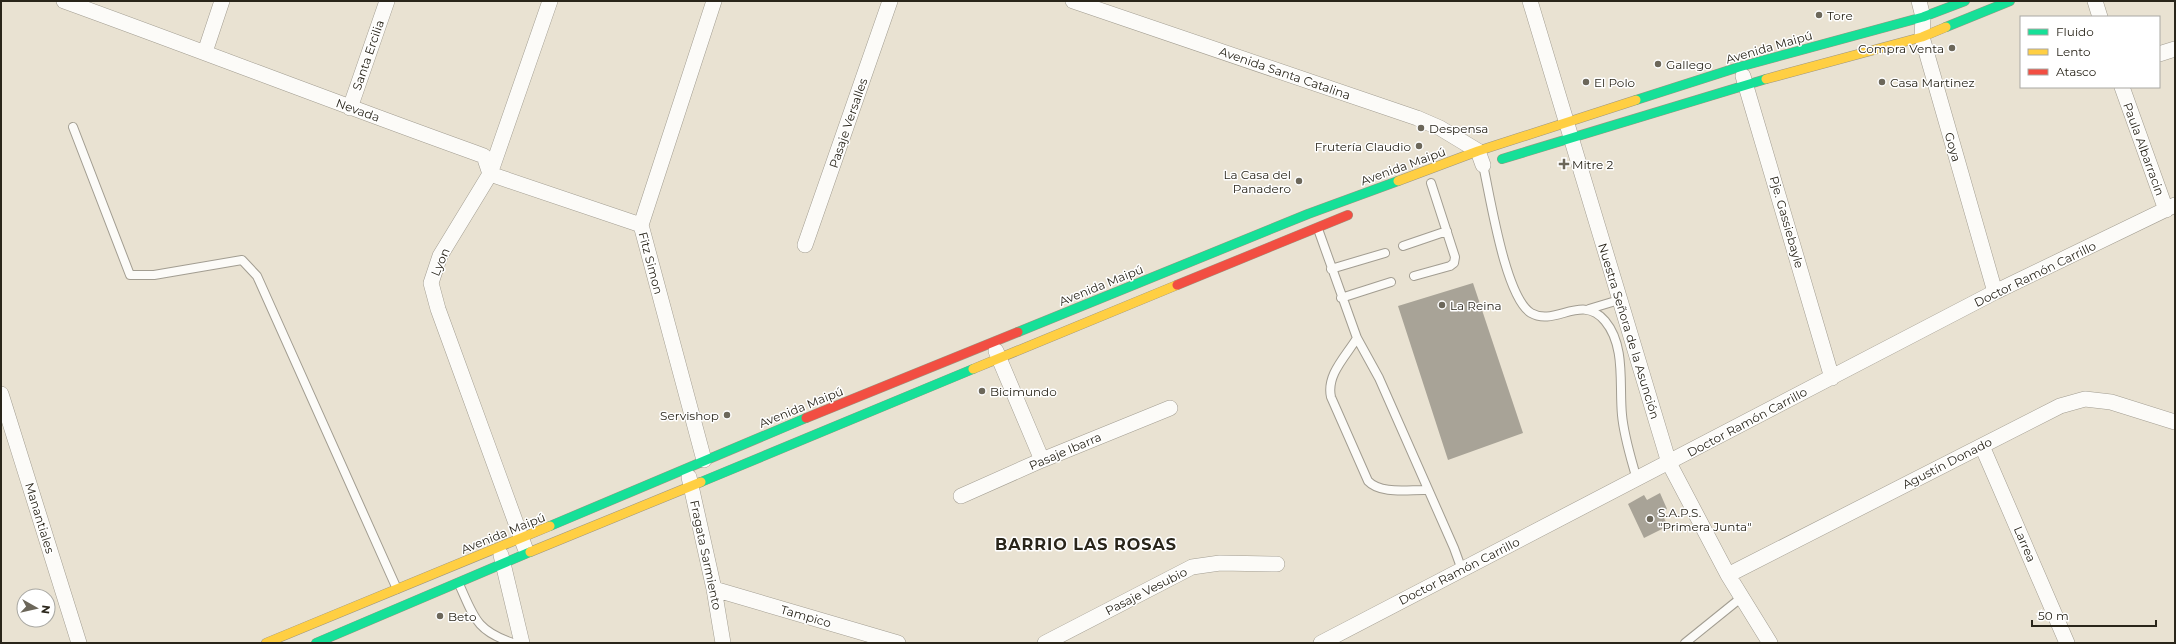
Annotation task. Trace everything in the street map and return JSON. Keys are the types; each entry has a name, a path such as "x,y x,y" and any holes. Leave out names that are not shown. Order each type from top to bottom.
{"main road":[{"name":"Avenida Maipú","path":"1478,161 1565,123 1739,67 1923,17 1965,1"},
{"name":"Avenida Maipú","path":"316,643 504,562 524,546 687,467 1308,214 1478,161 1570,138 1747,84 1922,37 2010,1"},
{"name":"Avenida Maipú","path":"269,642 499,547 524,546 692,486 1360,211"}],"street":[{"name":"Nevada","path":"64,1 205,52 350,108 484,156 490,174"},
{"path":"205,52 222,1"},
{"name":"Santa Ercilia","path":"350,108 387,1"},
{"name":"Lyon","path":"524,546 438,309 431,283 440,256 490,174 550,1"},
{"name":"Fitz Simon","path":"704,460 641,225 714,1"},
{"name":"Pasaje Versalles","path":"805,245 890,1"},
{"name":"Avenida Santa Catalina","path":"1073,1 1417,118 1440,128 1478,161"},
{"name":"Nuestra Señora de la Asunción","path":"1530,1 1565,123 1669,463 1728,574 1770,643"},
{"name":"Goya","path":"1919,1 1923,17 1922,37 1995,292"},
{"path":"2095,1 2100,16"},
{"path":"2160,54 2175,49"},
{"name":"Pje. Gassiebayle","path":"1739,67 1747,84 1832,378"},
{"name":"Paula Albarracin","path":"2122,88 2170,208"},
{"path":"490,174 641,225"},
{"name":"Doctor Ramón Carrillo","path":"1321,643 1637,480 1995,292 2170,208"},
{"path":"992,342 1042,460"},
{"name":"Manantiales","path":"1,394 79,643"},
{"name":"Agustín Donado","path":"1728,574 2060,406 2085,399 2111,402 2175,422"},
{"name":"Pasaje Ibarra","path":"961,496 1042,460 1170,408"},
{"name":"Larrea","path":"1982,446 2067,643"},
{"name":"Fragata Sarmiento","path":"687,467 714,589 723,643"},
{"path":"499,547 504,562 522,643"},
{"name":"Pasaje Vesubio","path":"1045,643 1192,567 1220,563 1277,564"},
{"name":"Tampico","path":"714,589 898,643"}],"lane":[{"path":"73,127 130,275 154,275 242,260 257,276 397,589"},
{"path":"1478,161 1506,266 1518,298 1531,313 1546,316 1589,309 1619,300"},
{"path":"1414,276 1450,266 1454,262 1455,257 1431,183"},
{"path":"1317,228 1341,298 1357,338 1379,378 1462,570"},
{"path":"1403,246 1447,231"},
{"path":"1331,270 1386,253"},
{"path":"1341,298 1391,282"},
{"path":"1589,309 1597,313 1605,321 1615,344 1621,374 1623,422 1627,445 1637,480"},
{"path":"1357,338 1331,378 1329,388 1331,397 1368,481 1373,486 1381,489 1428,490"},
{"path":"451,567 477,622 496,638 513,643"},
{"path":"1685,643 1742,598"}],"building":[{"path":"1473,283 1523,433 1448,460 1398,306"},
{"name":"S.A.P.S. \"Primera Junta\"","path":"1660,493 1667,509 1661,512 1668,526 1644,538 1628,504 1644,495 1647,500"}],"traffic: fast":[{"path":"1636,100 1739,67 1923,17 1965,1"},
{"path":"1946,27 2010,1"},
{"path":"1502,159 1766,79"},
{"path":"1018,332 1308,214 1398,181"},
{"path":"701,482 973,369"},
{"path":"550,526 806,418"},
{"path":"316,643 530,552"}],"traffic: slow":[{"path":"1766,79 1922,37 1946,27"},
{"path":"1398,181 1478,151 1636,100"},
{"path":"973,369 1177,285"},
{"path":"530,552 701,482"},
{"path":"266,643 550,526"}],"traffic: jam":[{"path":"1177,285 1348,215"},
{"path":"806,418 1018,332"}],"place":[{"name":"Tore","path":"1819,15"},
{"name":"Compra Venta","path":"1952,48"},
{"name":"Gallego","path":"1658,64"},
{"name":"El Polo","path":"1586,82"},
{"name":"Casa Martinez","path":"1882,82"},
{"name":"Despensa","path":"1421,128"},
{"name":"Frutería Claudio","path":"1419,146"},
{"name":"Mitre 2","path":"1564,164"},
{"name":"La Casa del Panadero","path":"1299,181"},
{"name":"La Reina","path":"1442,305"},
{"name":"Bicimundo","path":"982,391"},
{"name":"Servishop","path":"727,415"},
{"name":"S.A.P.S. \"Primera Junta\"","path":"1650,519"},
{"name":"Beto","path":"440,616"}],"district":[{"name":"BARRIO LAS ROSAS","path":"1086,544"}]}
